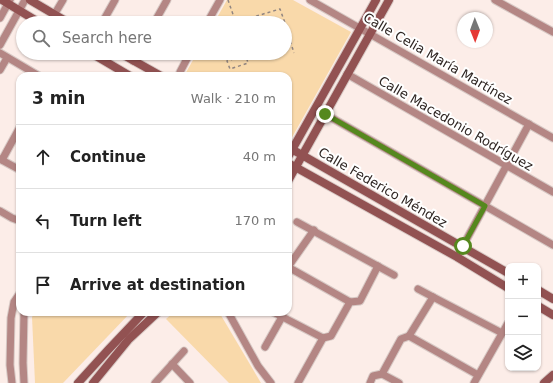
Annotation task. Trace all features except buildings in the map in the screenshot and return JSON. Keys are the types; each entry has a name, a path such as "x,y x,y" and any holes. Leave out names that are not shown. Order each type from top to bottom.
{"street":[{"path":"16,16 25,0"},
{"path":"30,0 54,15 63,0"},
{"path":"106,16 115,0"},
{"path":"158,16 167,0"},
{"path":"211,16 220,0"},
{"name":"Calle Celia María Martínez","path":"310,0 323,3 369,34 553,138"},
{"path":"292,145 376,0"},
{"path":"292,166 303,155 389,0"},
{"path":"495,0 553,32"},
{"path":"0,18 6,1 28,16"},
{"path":"0,45 16,16"},
{"path":"0,53 32,72"},
{"path":"0,70 7,58"},
{"path":"103,60 123,72"},
{"path":"180,72 186,60"},
{"path":"133,61 154,72"},
{"name":"Calle Macedonio Rodríguez","path":"347,74 553,192"},
{"path":"325,114 553,245"},
{"path":"457,257 529,124"},
{"path":"16,134 1,159 16,168"},
{"name":"Calle Federico Méndez","path":"292,149 505,271"},
{"name":"Calle Federico Méndez","path":"292,166 457,257 505,286"},
{"path":"0,211 16,220"},
{"path":"297,222 394,275"},
{"path":"292,261 314,230"},
{"path":"292,269 350,302 360,301 378,266"},
{"path":"418,289 502,333"},
{"path":"541,292 553,299"},
{"path":"382,374 401,340 409,336 433,297"},
{"path":"12,383 10,365 11,318 16,299"},
{"path":"265,347 282,317 323,338 332,336 350,302"},
{"path":"541,308 553,315"},
{"path":"24,316 24,383"},
{"path":"78,383 140,316"},
{"path":"93,383 129,340 154,316"},
{"path":"233,316 258,366 271,383"},
{"path":"474,383 505,328"},
{"path":"409,336 478,375"},
{"path":"298,383 323,338"},
{"path":"155,383 184,351"},
{"path":"172,364 190,383"},
{"path":"370,383 374,376 382,374 399,383"},
{"path":"544,383 553,375"}],"path":[{"path":"228,0 233,16"},
{"path":"258,16 280,9 282,16"},
{"path":"292,47 294,53"},
{"path":"230,60 227,61 230,68 248,63 247,60"}],"shaded area":[{"path":"227,0 293,0 351,32 292,137 292,72 186,72 193,60 292,60 292,16 218,16"},
{"path":"127,316 63,383 35,383 32,317"},
{"path":"169,316 221,316 261,383 229,383 166,319"}],"route":[{"path":"325,114 485,206 463,246"}]}
